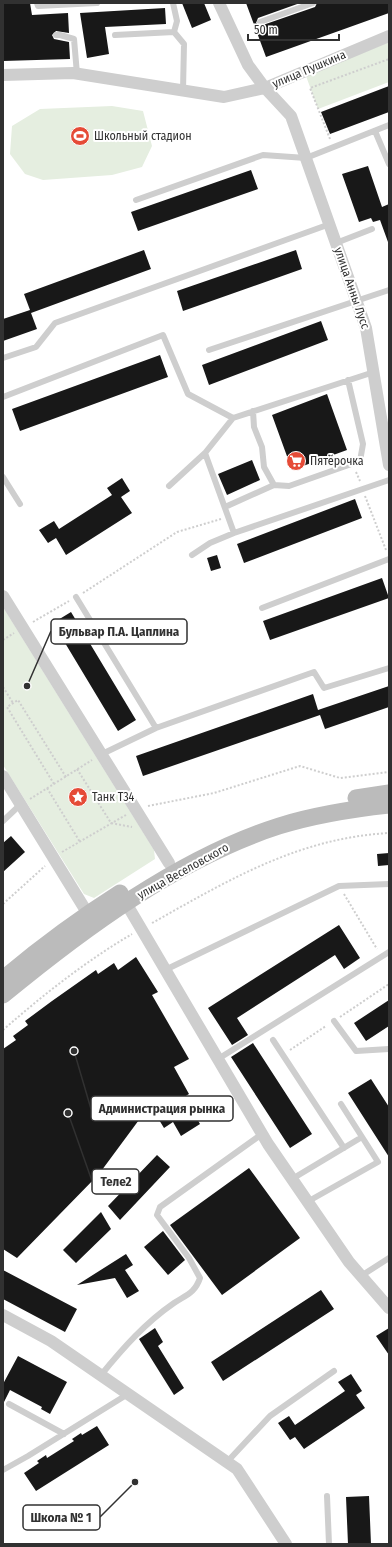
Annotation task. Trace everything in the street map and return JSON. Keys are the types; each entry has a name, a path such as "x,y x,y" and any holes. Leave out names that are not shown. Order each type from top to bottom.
{"main road":[{"name":"улица Веселовского","path":"3,979 36,951 91,919 222,836 277,815 340,800 389,793"},
{"name":"улица Веселовского","path":"3,995 91,919 126,903 172,868 279,826 348,810 389,805"}],"street":[{"path":"3,75 77,74 224,96 265,88 248,65 219,3"},
{"name":"улица Пушкина","path":"291,116 265,88 389,36"},
{"name":"улица Анны Лусс","path":"291,116 366,328 389,465"},
{"path":"3,596 172,868"},
{"path":"3,776 91,919"},
{"path":"126,903 262,1134 349,1262 389,1308"},
{"path":"3,1315 51,1341 237,1469 286,1544"}],"lane":[{"path":"37,3 38,6 97,3"},
{"path":"173,3 177,21 174,32"},
{"path":"260,22 314,3"},
{"path":"115,35 174,32"},
{"path":"174,32 184,44 183,90"},
{"path":"56,35 74,40 77,74"},
{"path":"136,200 263,155 306,158 389,125"},
{"path":"375,131 389,164"},
{"path":"3,358 36,347 55,322 330,224"},
{"path":"336,243 372,229"},
{"path":"209,350 389,290"},
{"path":"3,397 163,336 188,394 233,418"},
{"path":"169,486 205,453 233,418 374,372"},
{"path":"225,507 274,485 289,486 360,461 363,444 348,380"},
{"path":"253,411 254,427 262,447 264,467 274,485"},
{"path":"205,453 234,533"},
{"path":"3,477 20,504"},
{"path":"192,555 210,543 234,533 389,480"},
{"path":"262,608 389,558"},
{"path":"76,597 156,728"},
{"path":"102,754 156,728 314,672 324,688 389,668"},
{"path":"3,821 21,804"},
{"path":"165,970 339,886 389,884"},
{"path":"218,1059 389,952"},
{"path":"334,1021 356,1051 389,1049"},
{"path":"273,1040 344,1148"},
{"path":"307,1202 378,1162 341,1104"},
{"path":"101,1375 135,1334 196,1288 200,1278 189,1258 157,1215 160,1207 262,1134"},
{"path":"292,1179 362,1137"},
{"path":"361,1276 389,1258"},
{"path":"227,1462 270,1416 334,1371"},
{"path":"3,1470 128,1394"},
{"path":"10,1404 64,1434"},
{"path":"327,1496 329,1544"}],"path":[{"path":"333,148 310,88 389,58"},
{"path":"353,463 389,558"},
{"path":"3,640 76,597 177,532 228,516"},
{"path":"3,687 13,703"},
{"path":"54,784 7,707 13,703 18,700 66,776"},
{"path":"21,804 102,754"},
{"path":"3,904 54,857 136,809 214,793 300,766 340,778 389,772"},
{"path":"77,769 111,823 148,829"},
{"path":"47,788 80,842"},
{"path":"3,1030 35,1002 96,957 141,929 230,879 291,852 363,835 389,833"},
{"path":"339,886 381,957"}],"shaded area":[{"path":"389,42 389,82 318,109 306,76"},
{"name":"Школьный стадион","path":"112,106 143,111 152,146 142,167 112,175 43,180 25,174 10,154 12,126 40,109"},
{"path":"3,607 154,850 155,859 94,898 84,894 3,765"}],"building":[{"path":"3,3 30,3 32,15 68,13 69,33 56,31 52,35 54,39 69,42 70,59 3,61"},
{"path":"182,3 204,3 211,20 192,28"},
{"path":"246,3 300,3 258,18 256,23 260,26 315,7 317,3 389,3 389,13 266,57"},
{"path":"165,8 166,24 105,27 109,54 87,58 80,13"},
{"path":"389,86 389,112 330,134 321,112"},
{"path":"368,166 382,207 389,204 389,242 380,220 373,222 371,218 359,222 342,174"},
{"path":"251,170 258,189 138,231 131,212"},
{"path":"144,250 151,269 31,313 37,329 3,341 3,319 30,310 24,294"},
{"path":"296,250 302,269 183,311 177,291"},
{"path":"321,321 328,340 209,385 202,365"},
{"path":"160,355 168,377 20,431 12,409"},
{"path":"327,394 347,450 292,470 272,415"},
{"path":"252,460 260,480 227,495 218,474"},
{"path":"122,478 130,491 121,497 132,513 66,555 56,538 48,543 39,530 54,521 59,529 112,495 107,488"},
{"path":"355,499 362,518 244,563 237,544"},
{"path":"217,555 221,568 211,571 207,558"},
{"path":"382,578 389,598 270,640 263,621"},
{"path":"71,612 136,720 118,731 53,623"},
{"path":"389,686 389,707 325,729 320,715 143,776 136,756 313,694 318,710"},
{"path":"11,836 25,852 3,872 3,843"},
{"path":"389,853 389,865 378,866 377,854"},
{"path":"339,925 360,958 344,969 335,955 237,1018 248,1035 232,1045 208,1008"},
{"path":"136,957 158,992 152,995 189,1059 174,1067 189,1094 184,1097 200,1124 181,1136 173,1122 164,1128 150,1105 99,1174 17,1258 3,1249 3,1049 16,1040 13,1036 28,1025 25,1021 96,970 98,974 114,963 118,970"},
{"path":"389,1000 389,1026 366,1041 354,1023"},
{"path":"253,1043 312,1134 290,1148 231,1057"},
{"path":"371,1079 389,1107 389,1157 348,1093"},
{"path":"157,1155 170,1167 120,1220 108,1206"},
{"path":"249,1168 300,1238 222,1295 170,1225"},
{"path":"101,1212 111,1229 76,1263 63,1250"},
{"path":"163,1231 185,1260 168,1275 144,1247"},
{"path":"126,1254 133,1265 125,1270 139,1291 127,1298 115,1278 77,1285"},
{"path":"3,1270 77,1309 65,1332 3,1299"},
{"path":"321,1290 334,1309 223,1381 211,1362"},
{"path":"155,1328 163,1342 158,1346 184,1388 174,1395 139,1339"},
{"path":"389,1328 389,1355 376,1336"},
{"path":"18,1356 67,1382 50,1414 41,1409 42,1407 10,1390 3,1404 3,1384"},
{"path":"351,1374 362,1391 356,1395 365,1408 304,1449 295,1437 290,1440 278,1423 289,1416 295,1425 345,1391 338,1382"},
{"path":"97,1426 109,1445 36,1491 24,1473 39,1463 37,1461 46,1455 47,1458 74,1441 72,1439 81,1433 82,1435"},
{"path":"369,1496 371,1544 348,1544 346,1497"}],"place":[{"name":"Школьный стадион","path":"80,136"},
{"name":"Пятёрочка","path":"296,461"},
{"name":"Бульвар П.А. Цаплина","path":"27,686"},
{"name":"Танк T34","path":"78,797"},
{"name":"Администрация рынка","path":"74,1051"},
{"name":"Теле2","path":"68,1113"},
{"name":"Школа № 1","path":"135,1482"}]}
